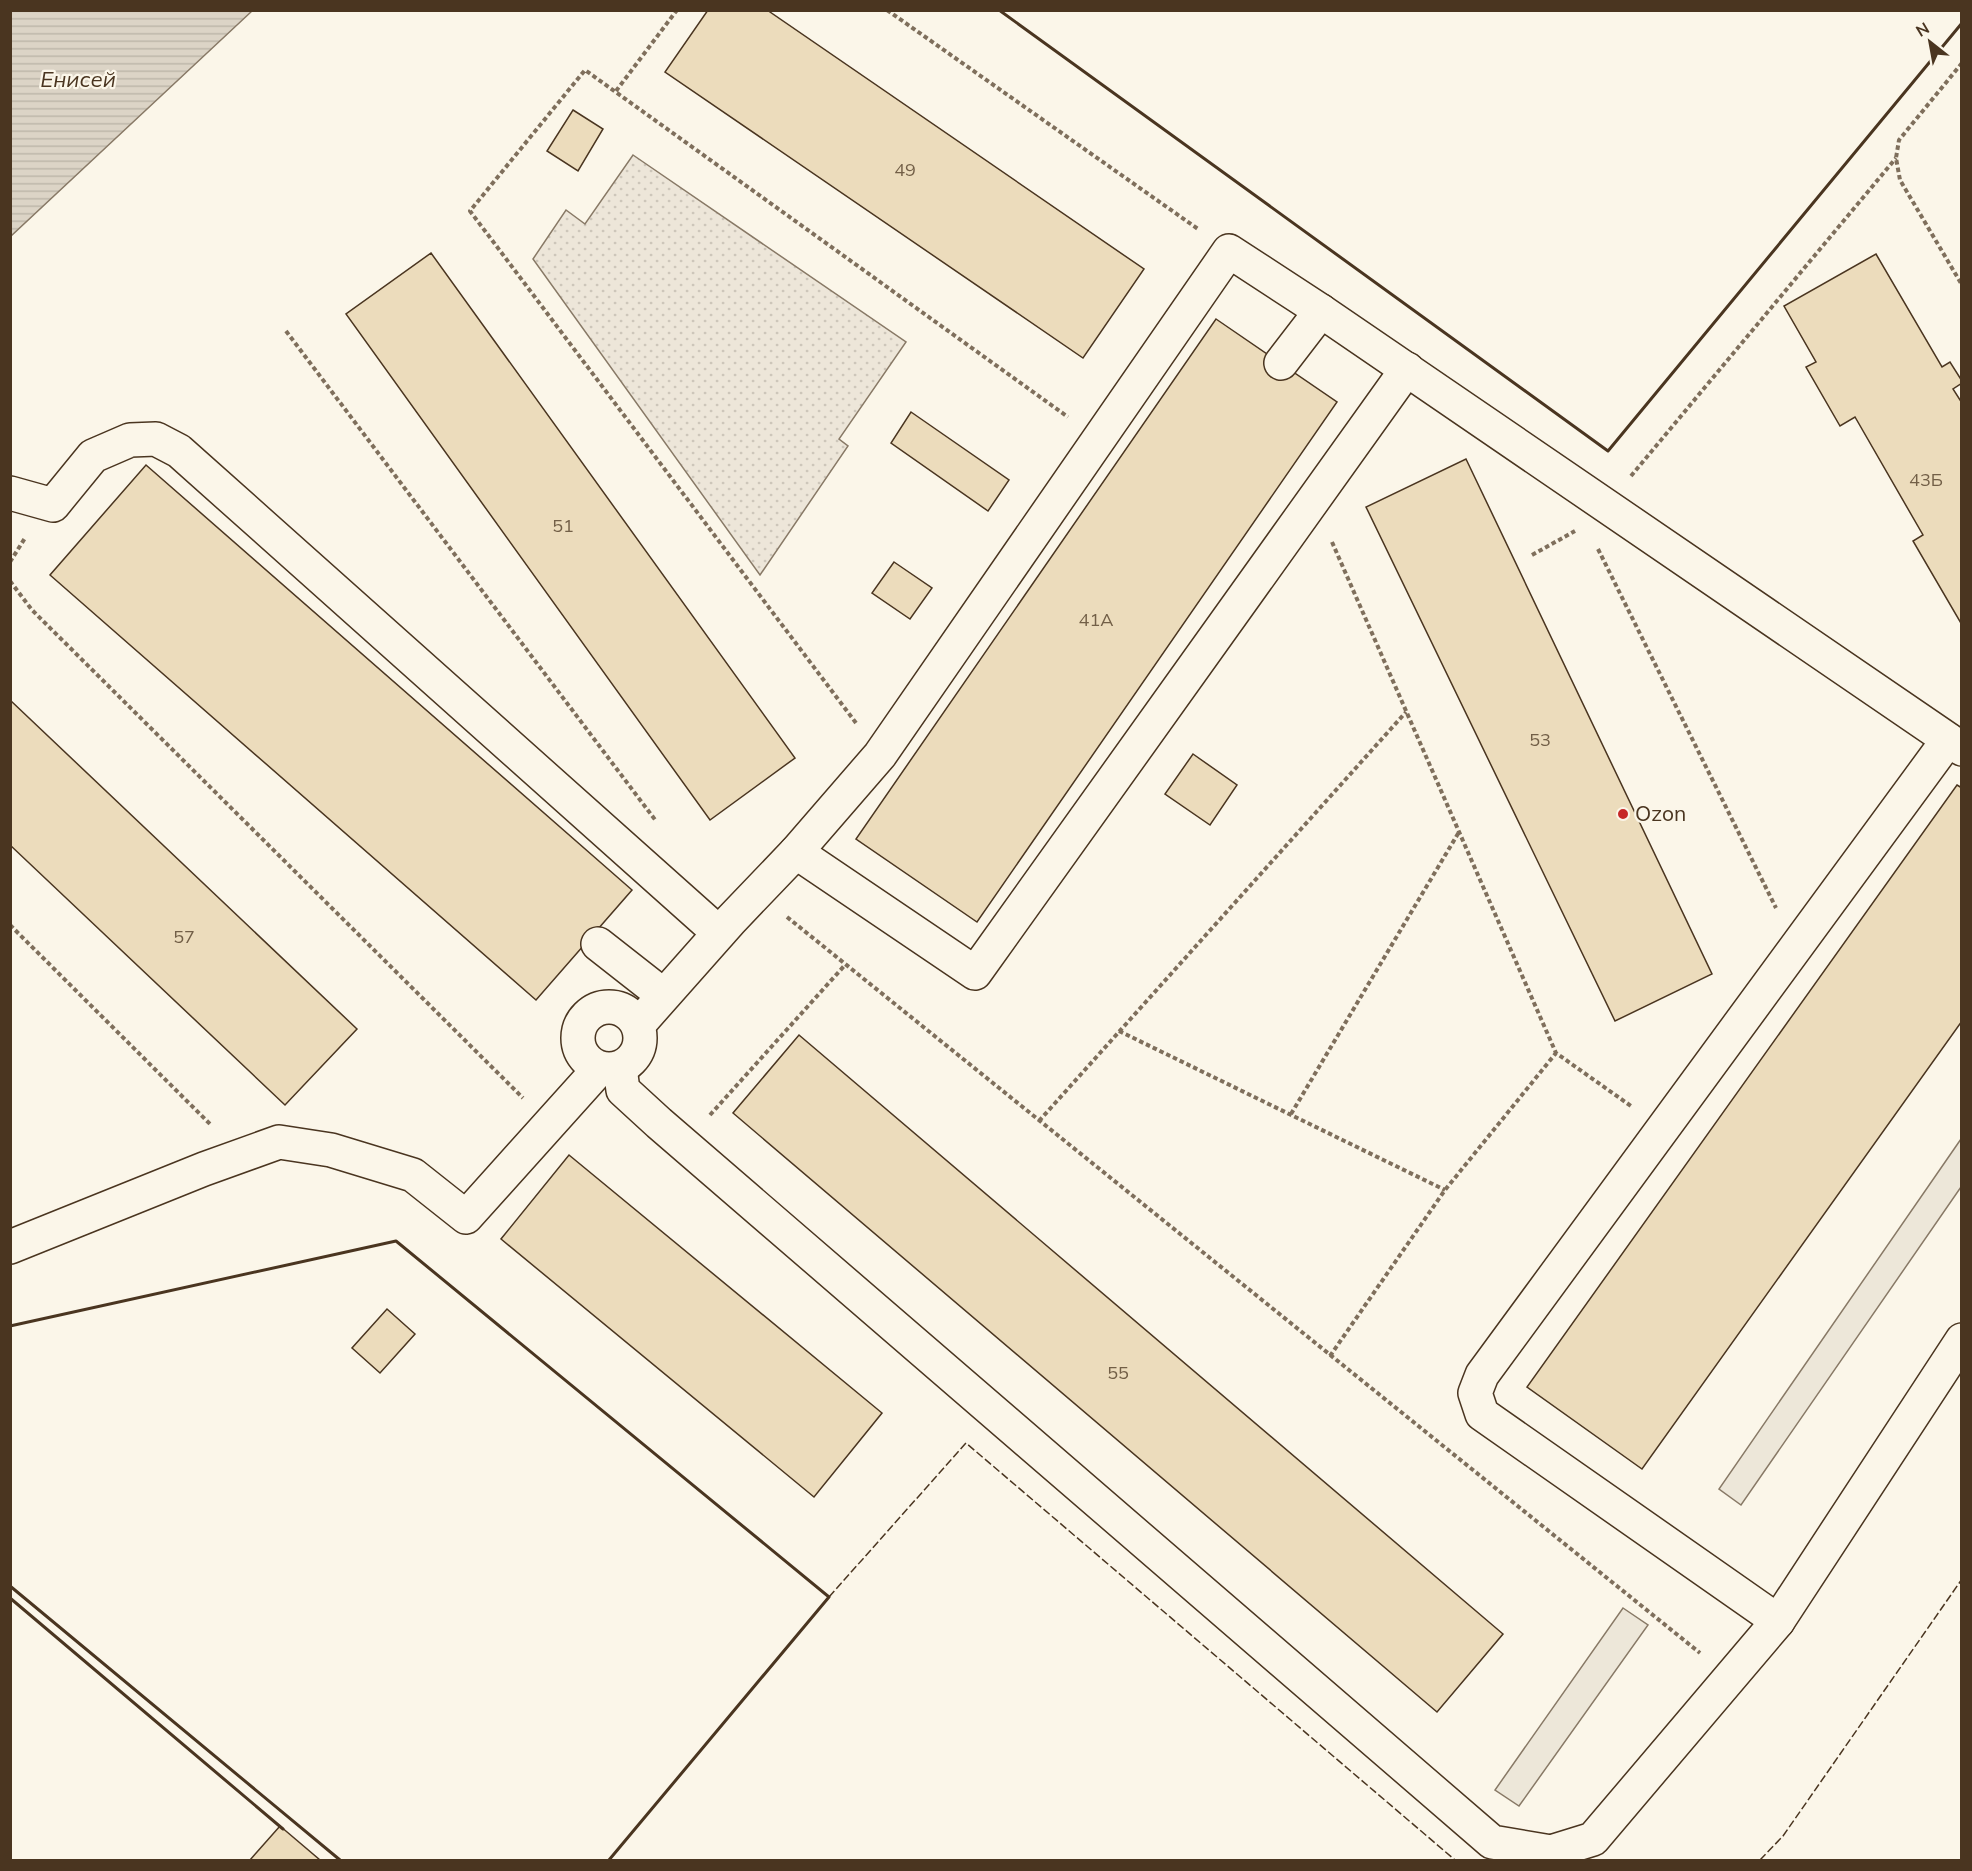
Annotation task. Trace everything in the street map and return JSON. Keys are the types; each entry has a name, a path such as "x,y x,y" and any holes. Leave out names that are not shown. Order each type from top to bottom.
{"lane":[{"path":"638,1025 719,933 796,852 880,755 1229,250 1407,369 1596,515 1955,745 1795,948 1482,1375 1475,1394 1482,1414 1778,1621"},
{"path":"1281,363 1321,310"},
{"path":"796,852 975,973 1407,369"},
{"path":"10,493 53,505 93,456 130,440 156,439 179,451 719,933"},
{"path":"598,944 663,995"},
{"path":"10,1247 279,1142 331,1150 413,1175 466,1217 549,1124 610,1068 629,1063 636,1055 640,1045 638,1025 632,1016 623,1010 603,1007 585,1018 577,1037 578,1047 583,1056 610,1068 623,1090 683,1145 1492,1842 1551,1852 1593,1839 1778,1621 1962,1340"}],"path":[{"path":"616,91 677,10"},
{"path":"887,10 1229,250"},
{"path":"1961,282 1900,180 1896,158 1899,140 1962,63"},
{"path":"880,755 470,211 585,70 1098,438"},
{"path":"1532,555 1596,515 1896,158"},
{"path":"286,331 659,825"},
{"path":"1313,500 1556,1053 1663,1129"},
{"path":"1596,515 1795,948"},
{"path":"10,581 32,610 549,1124"},
{"path":"1039,1121 1406,712"},
{"path":"1290,1114 1459,832"},
{"path":"757,892 1730,1677"},
{"path":"10,925 242,1155"},
{"path":"683,1145 845,965"},
{"path":"1119,1031 1445,1190"},
{"path":"1330,1356 1445,1190 1556,1053"}],"shaded area":[{"path":"633,155 906,342 839,439 848,446 760,575 533,259 566,210 585,224"},
{"path":"1961,1139 1961,1187 1741,1505 1719,1489"},
{"path":"1623,1608 1648,1625 1519,1806 1495,1790"}],"water":[{"name":"Енисей","path":"11,10 252,10 252,11 11,236"}],"building":[{"path":"708,10 767,10 1144,269 1083,358 665,72"},
{"path":"573,110 603,129 578,171 547,151"},
{"path":"431,253 795,758 710,820 346,314"},
{"path":"1876,254 1942,367 1950,362 1962,381 1953,389 1962,403 1962,625 1913,541 1923,535 1855,417 1840,426 1806,367 1816,362 1784,306"},
{"path":"1216,319 1337,402 977,922 856,839"},
{"path":"911,412 1009,480 988,511 891,443"},
{"path":"1466,459 1712,974 1615,1021 1366,507"},
{"path":"146,465 632,890 536,1000 50,575"},
{"path":"894,562 932,588 910,619 872,593"},
{"path":"10,700 357,1029 285,1105 10,845"},
{"path":"1193,754 1237,785 1210,825 1165,794"},
{"path":"1957,785 1962,788 1962,1021 1642,1469 1527,1387"},
{"path":"799,1035 1503,1634 1437,1712 733,1113"},
{"path":"569,1155 882,1413 814,1497 501,1239"},
{"path":"387,1309 415,1334 380,1373 352,1348"},
{"path":"280,1826 320,1860 250,1860"}],"fence":[{"path":"829,1597 966,1443 1455,1860"},
{"path":"1760,1860 1783,1836 1962,1579"}],"wall":[{"path":"999,10 1608,451 1962,23"},
{"path":"10,1326 396,1241 829,1597 609,1860"},
{"path":"10,1586 340,1860"},
{"path":"10,1598 283,1829"}],"place":[{"name":"Ozon","path":"1623,814"}]}
